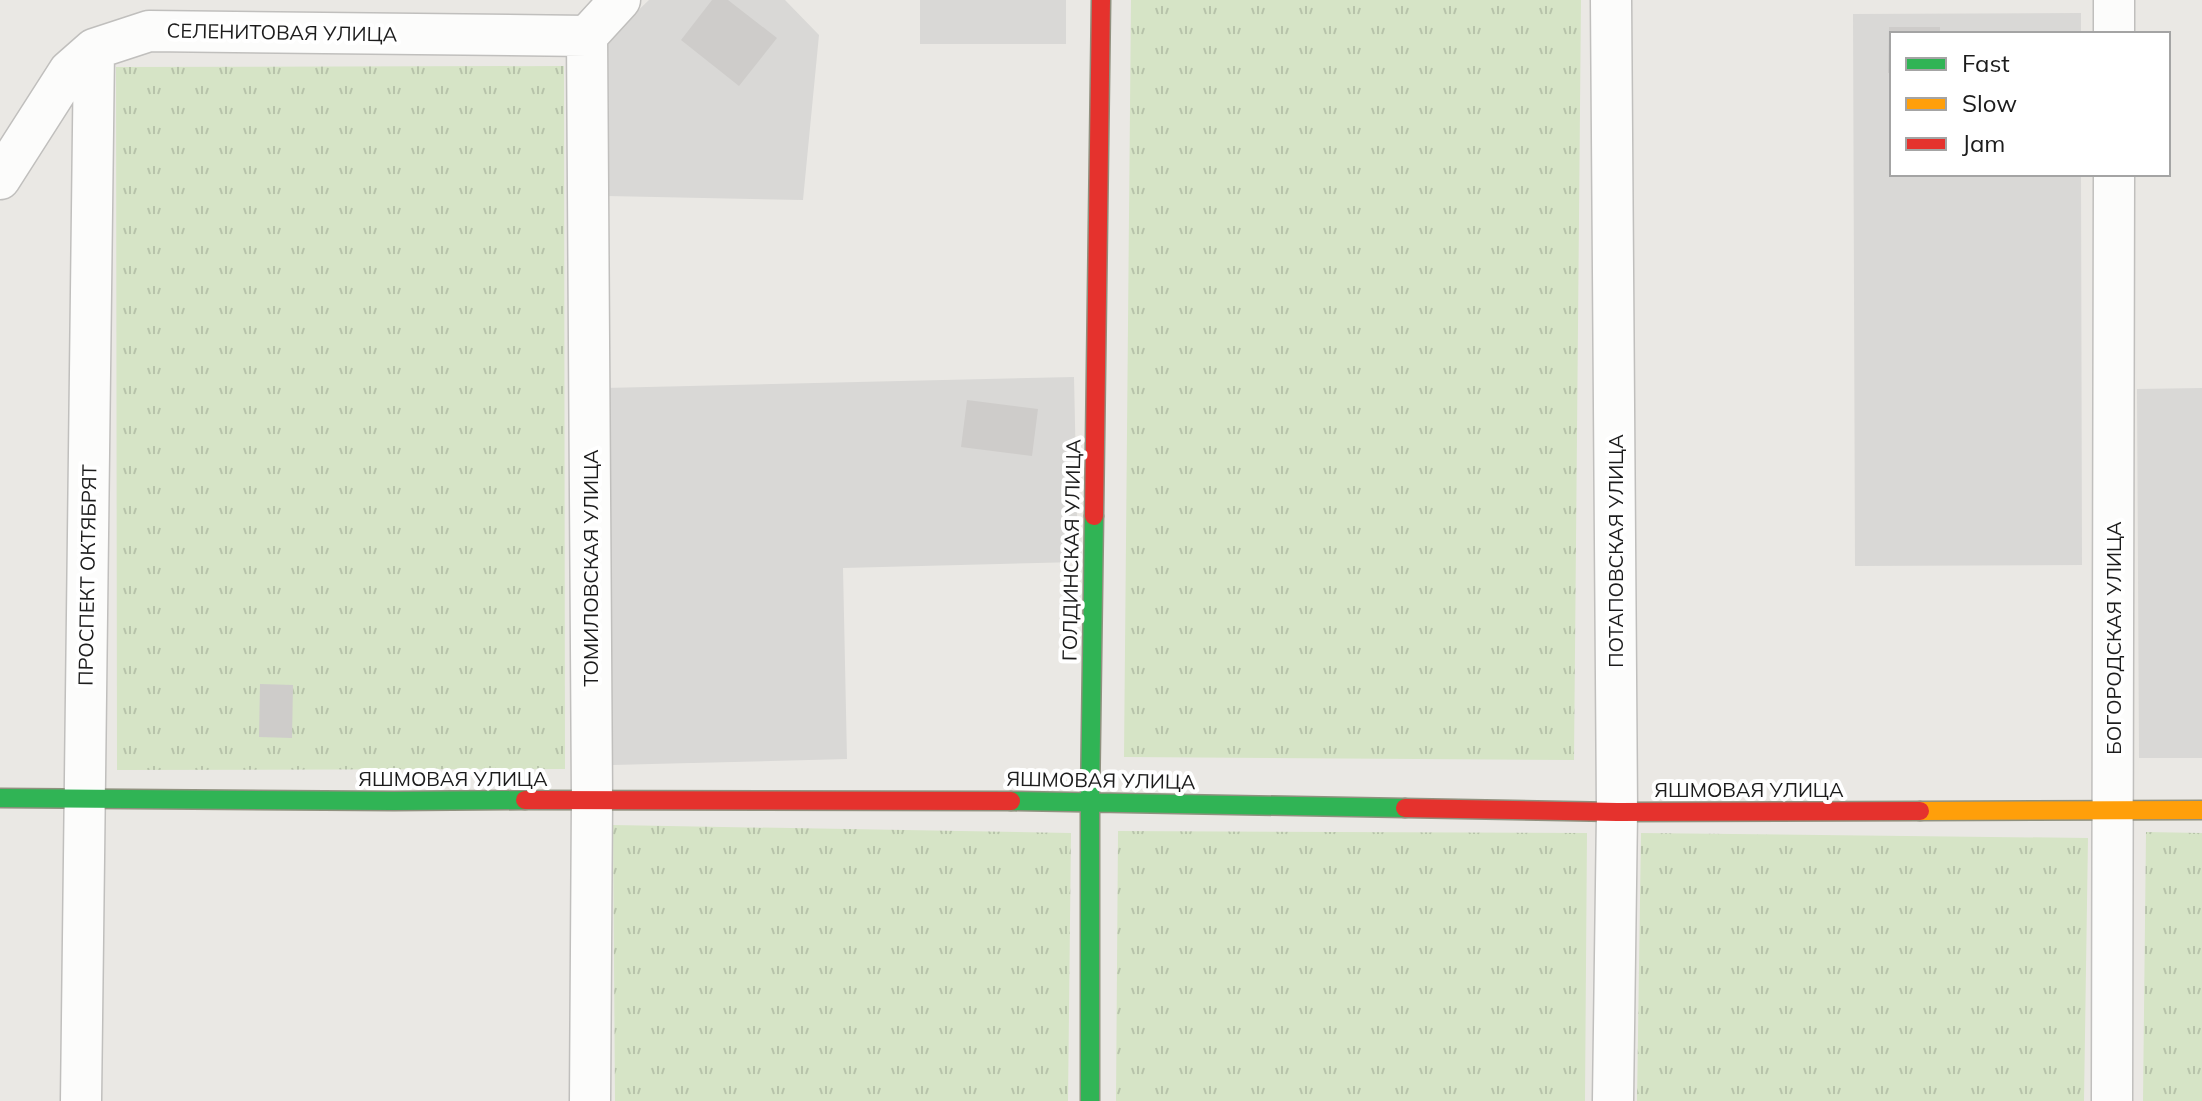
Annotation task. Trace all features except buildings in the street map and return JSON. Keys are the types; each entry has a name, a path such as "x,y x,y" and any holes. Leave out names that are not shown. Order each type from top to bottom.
{"street":[{"path":"587,36 620,0"},
{"name":"ГОЛДИНСКАЯ УЛИЦА","path":"1090,1101 1090,801 1101,0"},
{"name":"ПОТАПОВСКАЯ УЛИЦА","path":"1611,0 1617,812 1613,1101"},
{"path":"2114,0 2114,32"},
{"name":"СЕЛЕНИТОВАЯ УЛИЦА","path":"0,179 69,71 94,49 149,31 587,36"},
{"name":"ТОМИЛОВСКАЯ УЛИЦА","path":"587,36 592,799 590,1101"},
{"name":"ПРОСПЕКТ ОКТЯБРЯТ","path":"81,1101 94,49"},
{"name":"БОГОРОДСКАЯ УЛИЦА","path":"2112,1101 2114,176"},
{"name":"ЯШМОВАЯ УЛИЦА","path":"0,798 1090,801 1617,812 2202,810"}],"shaded area":[{"path":"649,0 785,0 819,35 803,200 607,196 603,44"},
{"path":"920,0 1066,0 1066,44 920,44"},
{"path":"2081,13 2081,32 1890,32 1890,176 2081,176 2082,565 1855,566 1853,14"},
{"path":"1074,377 1078,562 843,568 847,759 613,765 605,388"},
{"path":"2202,388 2202,758 2139,758 2137,389"}],"green space":[{"path":"1131,0 1581,0 1574,760 1124,757"},
{"path":"564,66 565,769 117,770 116,67"},
{"path":"613,825 1071,833 1068,1101 615,1101"},
{"path":"1118,831 1587,833 1585,1101 1116,1101"},
{"path":"2146,832 2202,833 2202,1101 2143,1101"},
{"path":"1641,833 2088,838 2084,1101 1637,1101"}],"traffic: fast":[{"path":"1090,1101 1094,516"},
{"path":"0,798 525,800"},
{"path":"1011,801 1405,808"}],"traffic: slow":[{"path":"1920,811 2202,810"}],"traffic: jam":[{"path":"1094,516 1101,0"},
{"path":"525,800 1011,801"},
{"path":"1405,808 1617,812 1920,811"}]}
